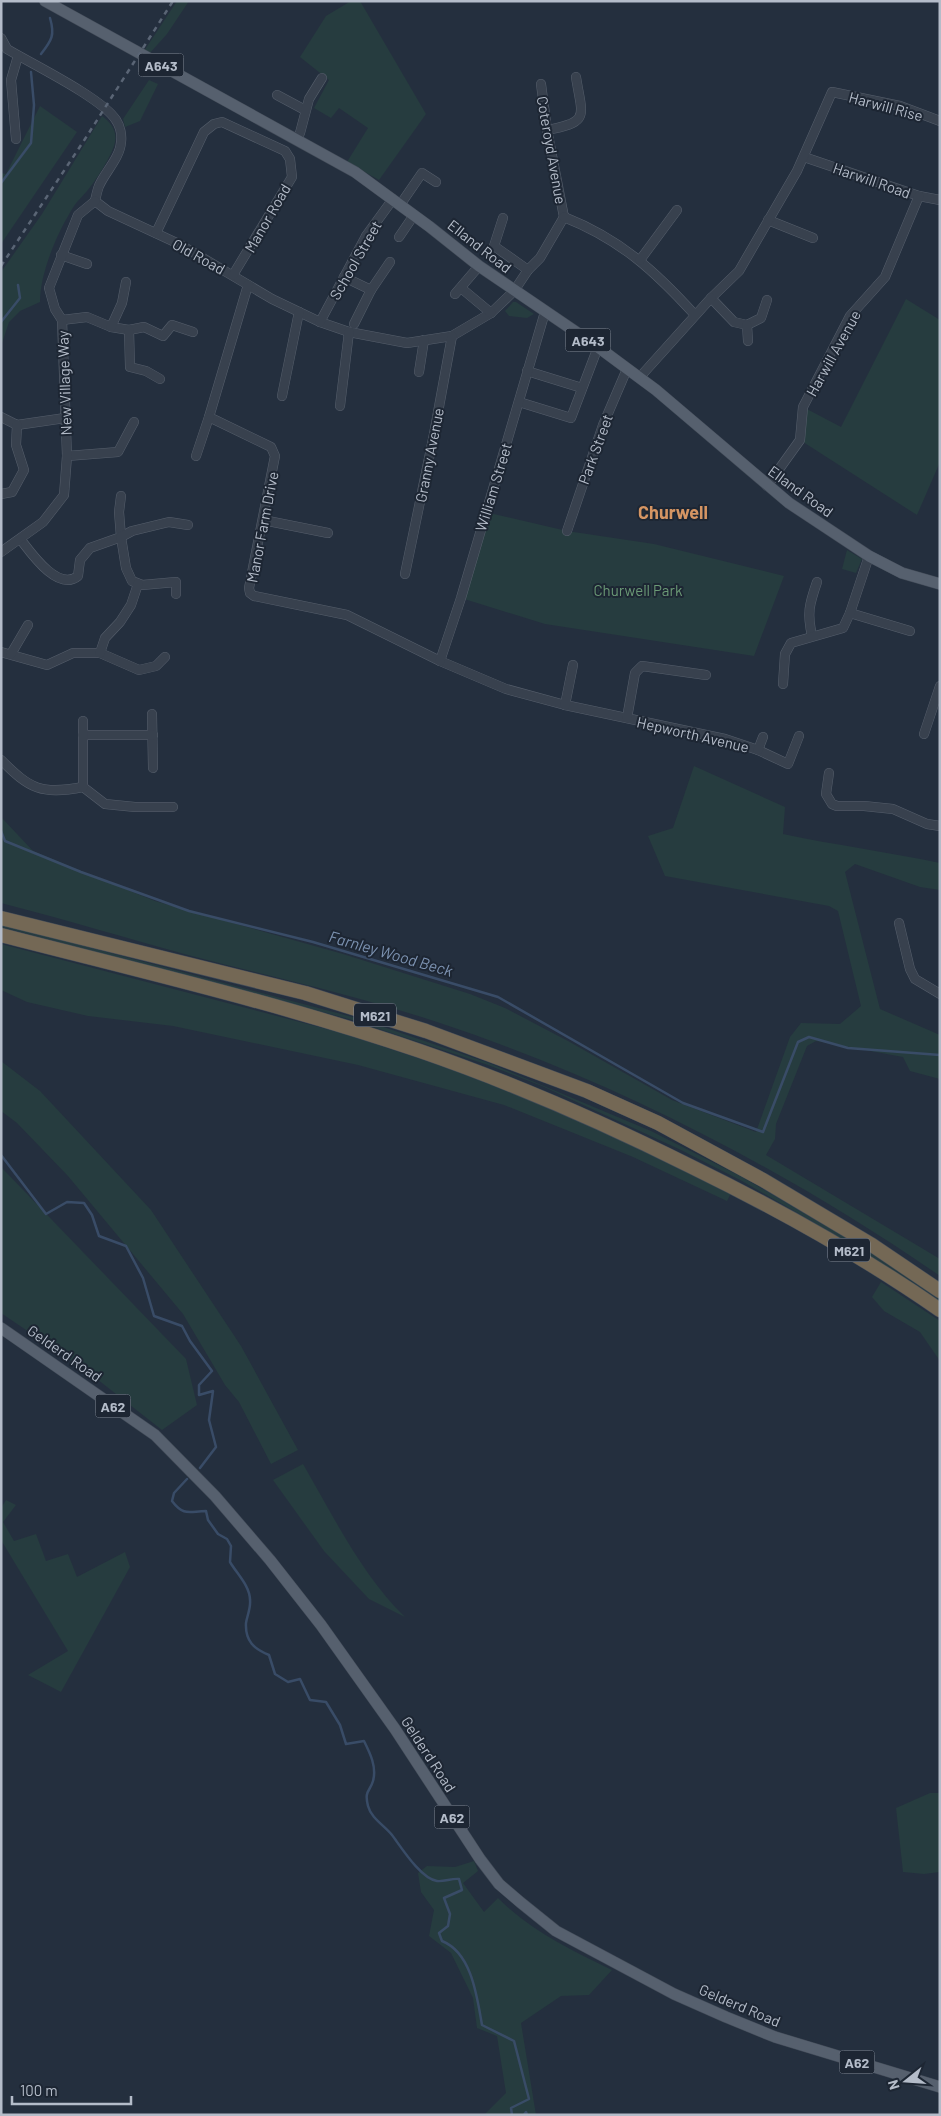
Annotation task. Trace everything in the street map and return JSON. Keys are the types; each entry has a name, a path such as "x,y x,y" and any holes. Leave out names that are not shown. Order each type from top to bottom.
{"highway":[{"name":"M621","path":"1,918 305,994 426,1031 587,1091 658,1123 763,1180 872,1245 940,1291"},
{"name":"M621","path":"1,935 223,992 336,1024 501,1080 583,1114 721,1181 854,1253 940,1310"}],"main road":[{"name":"Elland Road","path":"45,1 355,172 479,266 598,347 700,425 767,486 869,556"},
{"name":"A643","path":"869,556 902,574 940,584"},
{"name":"Gelderd Road","path":"1,1328 155,1435 215,1496 270,1560 321,1624 395,1729 480,1860 500,1884 556,1931 674,1994 775,2037 940,2087"}],"street":[{"path":"1,38 7,49 90,99 116,120 120,127 121,143 114,160 99,186 95,201"},
{"path":"16,139 11,80 18,56"},
{"path":"547,130 568,126 580,118 581,106 576,77"},
{"path":"296,139 300,133 305,110 322,78"},
{"name":"Coteroyd Avenue","path":"540,84 564,217"},
{"name":"Harwill Rise","path":"804,157 832,92 900,106 940,121"},
{"path":"277,95 305,110"},
{"name":"Manor Road","path":"156,233 204,132 214,124 222,122 285,151 290,159 292,177 234,276"},
{"path":"639,378 695,315 739,271 804,157"},
{"name":"Harwill Road","path":"804,157 919,196 940,200"},
{"name":"School Street","path":"320,322 366,236 422,173 436,182"},
{"name":"Harwill Avenue","path":"767,486 800,440 803,407 850,316 885,277 919,196"},
{"name":"Old Road","path":"95,201 108,211 156,233 248,285 320,322 349,332 407,343 452,336 491,313 514,291 528,270 540,258 564,217"},
{"name":"New Village Way","path":"1,552 43,522 64,495 68,456 62,320 55,309 49,288 78,215 95,201"},
{"path":"640,260 677,210"},
{"path":"398,237 414,215"},
{"path":"503,217 494,246 528,270"},
{"path":"564,217 587,226 620,245 664,281 695,315"},
{"path":"768,220 813,238"},
{"path":"62,255 87,264"},
{"path":"354,324 371,290 390,262"},
{"path":"479,266 458,291 491,313"},
{"path":"344,277 371,290"},
{"path":"112,328 122,303 126,282"},
{"path":"196,456 248,285"},
{"path":"711,298 734,322 747,325 761,318 767,300"},
{"path":"282,396 299,312"},
{"name":"William Street","path":"440,662 462,598 545,312"},
{"path":"62,320 87,317 112,328 129,330 144,327 163,336 172,326 194,332"},
{"path":"747,325 748,341"},
{"path":"129,330 130,367 146,371 160,379"},
{"path":"340,406 349,332"},
{"name":"Granny Avenue","path":"405,574 452,336"},
{"path":"419,372 424,340"},
{"path":"519,402 571,418 598,347"},
{"name":"Park Street","path":"566,531 603,425 627,369"},
{"path":"527,371 582,388"},
{"path":"1,417 17,425 65,418"},
{"name":"Manor Farm Drive","path":"209,417 271,448 275,456 249,588 250,593 254,596 347,615 440,662"},
{"path":"68,456 118,452 134,422"},
{"path":"1,494 12,492 24,470 16,446 17,425"},
{"path":"121,496 119,512 129,577 138,584 176,582 176,594"},
{"path":"263,520 328,533"},
{"path":"20,540 46,570 67,581 73,580 78,576 80,560 90,548 122,537 132,531 169,522 188,525"},
{"path":"783,684 784,663 787,648 791,643 843,628 869,556"},
{"path":"812,636 808,612 817,582"},
{"path":"100,653 105,638 120,622 131,605 138,584"},
{"path":"850,613 910,632"},
{"path":"28,625 6,653 47,665 73,653 100,653 139,670 156,666 165,657"},
{"name":"Hepworth Avenue","path":"440,662 506,690 725,740 758,750 788,764 799,736"},
{"path":"565,705 573,665"},
{"path":"626,718 635,673 642,666 706,675"},
{"path":"924,734 940,686"},
{"path":"152,714 154,768"},
{"path":"83,720 83,787"},
{"path":"83,734 153,735"},
{"path":"758,750 763,737"},
{"path":"1,760 27,784 39,789 68,790 83,787 98,799 110,805 173,806"},
{"path":"829,773 826,794 832,804 837,806 893,809 927,824 940,826"},
{"path":"899,923 910,969 915,979 940,994"}],"green space":[{"path":"177,1 189,1 167,34 149,54 144,51"},
{"path":"351,1 360,1 426,114 379,180 347,162 368,128 339,108 331,118 314,108 329,80 300,57 326,16"},
{"path":"149,80 158,84 140,121 125,127 123,119"},
{"path":"40,106 77,132 1,244 1,173 6,174"},
{"path":"102,116 111,124 114,130 114,147 103,168 74,206 62,227 51,252 43,278 40,302 20,311 9,322 1,346 1,272 42,214"},
{"path":"906,299 940,320 940,462 917,515 800,440 803,407 841,427"},
{"path":"513,302 534,314 527,318 509,316 505,311"},
{"name":"Churwell Park","path":"485,512 567,531 654,544 784,576 754,656 545,624 461,598"},
{"path":"847,550 862,559 856,573 842,569"},
{"path":"694,766 785,807 783,834 940,863 940,890 920,887 855,864 845,872 880,1009 940,1035 940,1079 910,1071 903,1057 816,1041 807,1046 776,1124 775,1139 766,1155 940,1259 940,1276 822,1200 699,1132 635,1101 506,1046 409,1013 188,955 1,903 1,817 33,851 155,901 343,954 470,994 505,1008 568,1041 672,1100 756,1132 790,1037 801,1023 840,1024 861,1006 838,911 829,906 665,876 648,836 673,828"},
{"path":"1,924 360,1019 489,1063 651,1131 744,1178 860,1246 940,1299 940,1302 858,1248 742,1181 681,1150 542,1086 488,1065 349,1019 1,927"},
{"path":"1,944 342,1033 475,1077 559,1110 731,1193 727,1201 633,1157 504,1105 358,1065 173,1026 88,1016 27,1002 1,990"},
{"path":"1,1061 40,1091 151,1210 241,1346 298,1450 271,1464 239,1402 225,1385 183,1314 68,1176 17,1123 1,1111"},
{"path":"1,1167 186,1359 197,1405 162,1430 88,1372 1,1313"},
{"path":"881,1282 940,1321 940,1361 920,1332 884,1311 872,1297"},
{"path":"303,1464 362,1564 375,1583 405,1617 369,1599 324,1551 273,1480"},
{"path":"6,1500 16,1505 3,1522 14,1541 36,1534 46,1561 68,1554 77,1577 125,1552 130,1567 61,1692 28,1675 68,1651 1,1540 1,1508"},
{"path":"930,1793 940,1793 940,1872 924,1874 903,1872 896,1808"},
{"path":"474,1861 478,1871 463,1883 484,1912 498,1898 538,1930 612,1970 589,1995 561,1996 521,2023 536,2115 484,2115 506,2093 497,2036 477,2028 473,1998 451,1953 429,1936 434,1910 421,1892 418,1873 427,1866 455,1867"}],"waterway":[{"path":"41,54 52,37 50,18"},
{"name":"Farnley Wood Beck","path":"1,183 31,143 34,105 31,72"},
{"name":"Farnley Wood Beck","path":"1,322 20,298 18,285"},
{"name":"Farnley Wood Beck","path":"1,831 5,841 81,872 189,911 313,942 498,997 683,1103 763,1132 798,1042 809,1037 848,1048 940,1055"},
{"name":"Farnley Wood Beck","path":"1,1155 46,1214 67,1202 84,1203 92,1215 99,1236 126,1246 143,1278 154,1316 182,1326 190,1341 212,1371 199,1385 199,1395 213,1391 209,1420 216,1447 200,1468"},
{"name":"Farnley Wood Beck","path":"187,1479 174,1493 172,1501 180,1509 187,1512 206,1511 208,1520 218,1534 227,1539 231,1546 230,1562 248,1590 250,1606 246,1629 252,1644 269,1655 275,1674 288,1682 300,1679 310,1700 326,1702 340,1725 346,1744 364,1741 371,1755 374,1771 372,1785 367,1797 368,1806 375,1818 392,1835 418,1869 424,1875 437,1881 459,1879 462,1890 444,1898 450,1914 448,1926 439,1933 442,1941 452,1947 467,1965 475,1989 482,2025 514,2041 529,2099 511,2108 512,2115"},
{"name":"Farnley Wood Beck","path":"524,2115 526,2112 527,2115"}],"railway":[{"path":"1,266 173,1"}],"district":[{"name":"Churwell","path":"673,512"}]}
